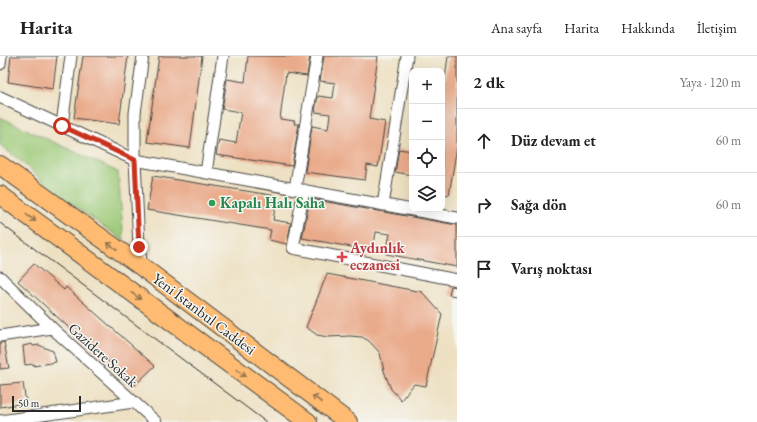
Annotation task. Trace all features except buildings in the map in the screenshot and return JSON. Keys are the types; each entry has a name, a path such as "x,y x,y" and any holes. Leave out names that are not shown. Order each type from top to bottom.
{"highway":[{"name":"Yeni İstanbul Caddesi","path":"0,166 142,267 348,422"},
{"name":"Yeni İstanbul Caddesi","path":"0,195 308,422"}],"street":[{"path":"0,64 1,56"},
{"path":"62,126 71,56"},
{"path":"142,267 139,247 135,160 135,112 143,56"},
{"path":"206,173 223,56"},
{"path":"317,56 293,248 457,280"},
{"path":"383,205 407,56"},
{"path":"0,96 135,160 457,218"},
{"path":"0,277 52,328"},
{"name":"Gazidere Sokak","path":"0,336 52,328 156,422"},
{"path":"0,421 20,420 134,402"}],"green space":[{"path":"0,117 118,172 124,241 52,190 22,162 0,145"}],"tram line":[{"path":"0,223 266,422"}],"place":[{"name":"Kapalı Halı Saha","path":"212,203"},
{"name":"Aydınlık eczanesi","path":"342,257"}],"route":[{"path":"62,126 135,160 139,247"}]}
